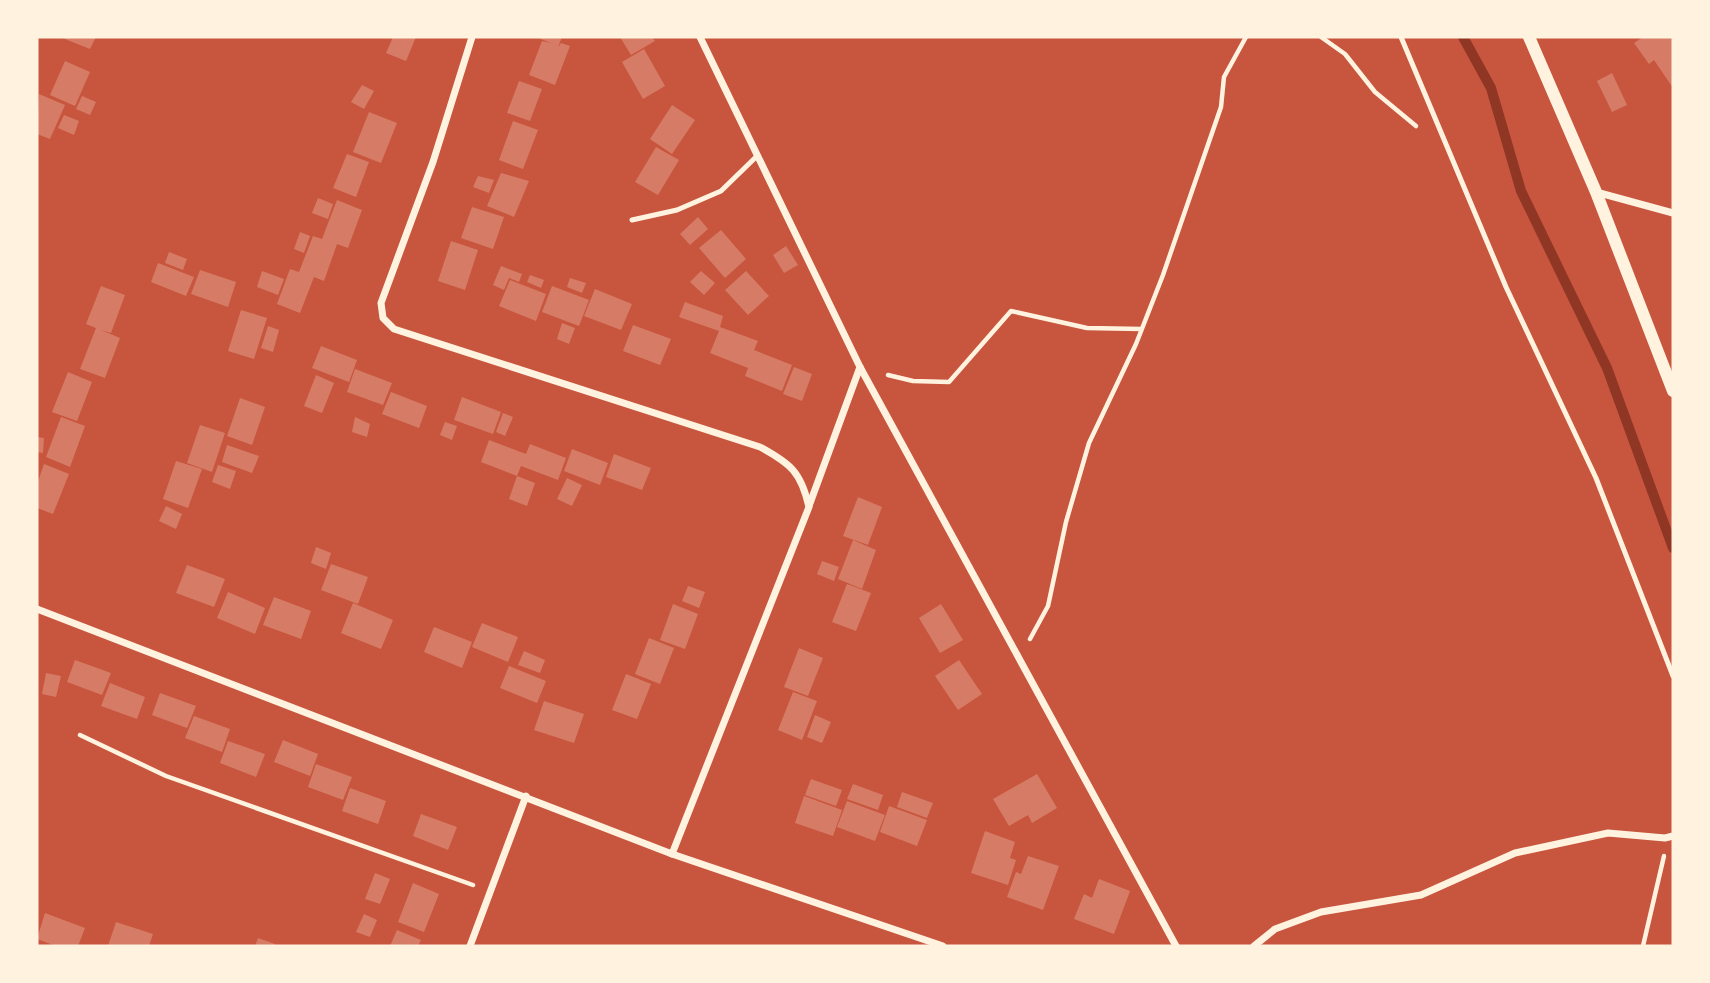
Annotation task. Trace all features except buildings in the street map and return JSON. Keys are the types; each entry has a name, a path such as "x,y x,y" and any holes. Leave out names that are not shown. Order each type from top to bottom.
{"street":[{"path":"472,37 433,162 381,303 383,318 394,329 760,447 785,460 803,480 809,507"},
{"path":"701,37 860,367 1176,946"},
{"path":"1529,37 1596,192 1673,391"},
{"path":"1596,192 1673,213"},
{"path":"672,854 809,507 860,367"},
{"path":"37,609 672,854 943,946"},
{"path":"470,946 526,796"},
{"path":"1254,946 1275,929 1321,912 1421,895 1515,853 1608,832 1669,837"}],"lane":[{"path":"1401,37 1506,287 1596,478 1673,676"},
{"path":"632,220 677,210 721,191 758,155"}],"path":[{"path":"1020,659 1048,606 1066,522 1089,443 1141,330 1221,107 1224,77 1246,37"},
{"path":"1321,37 1345,54 1375,92 1451,156"},
{"path":"860,367 913,381 949,382 1011,311 1087,328 1141,330"},
{"path":"80,735 166,776 491,891"},
{"path":"1643,946 1669,837"}],"waterway":[{"path":"1463,37 1491,88 1521,191 1607,368 1673,548"}]}
